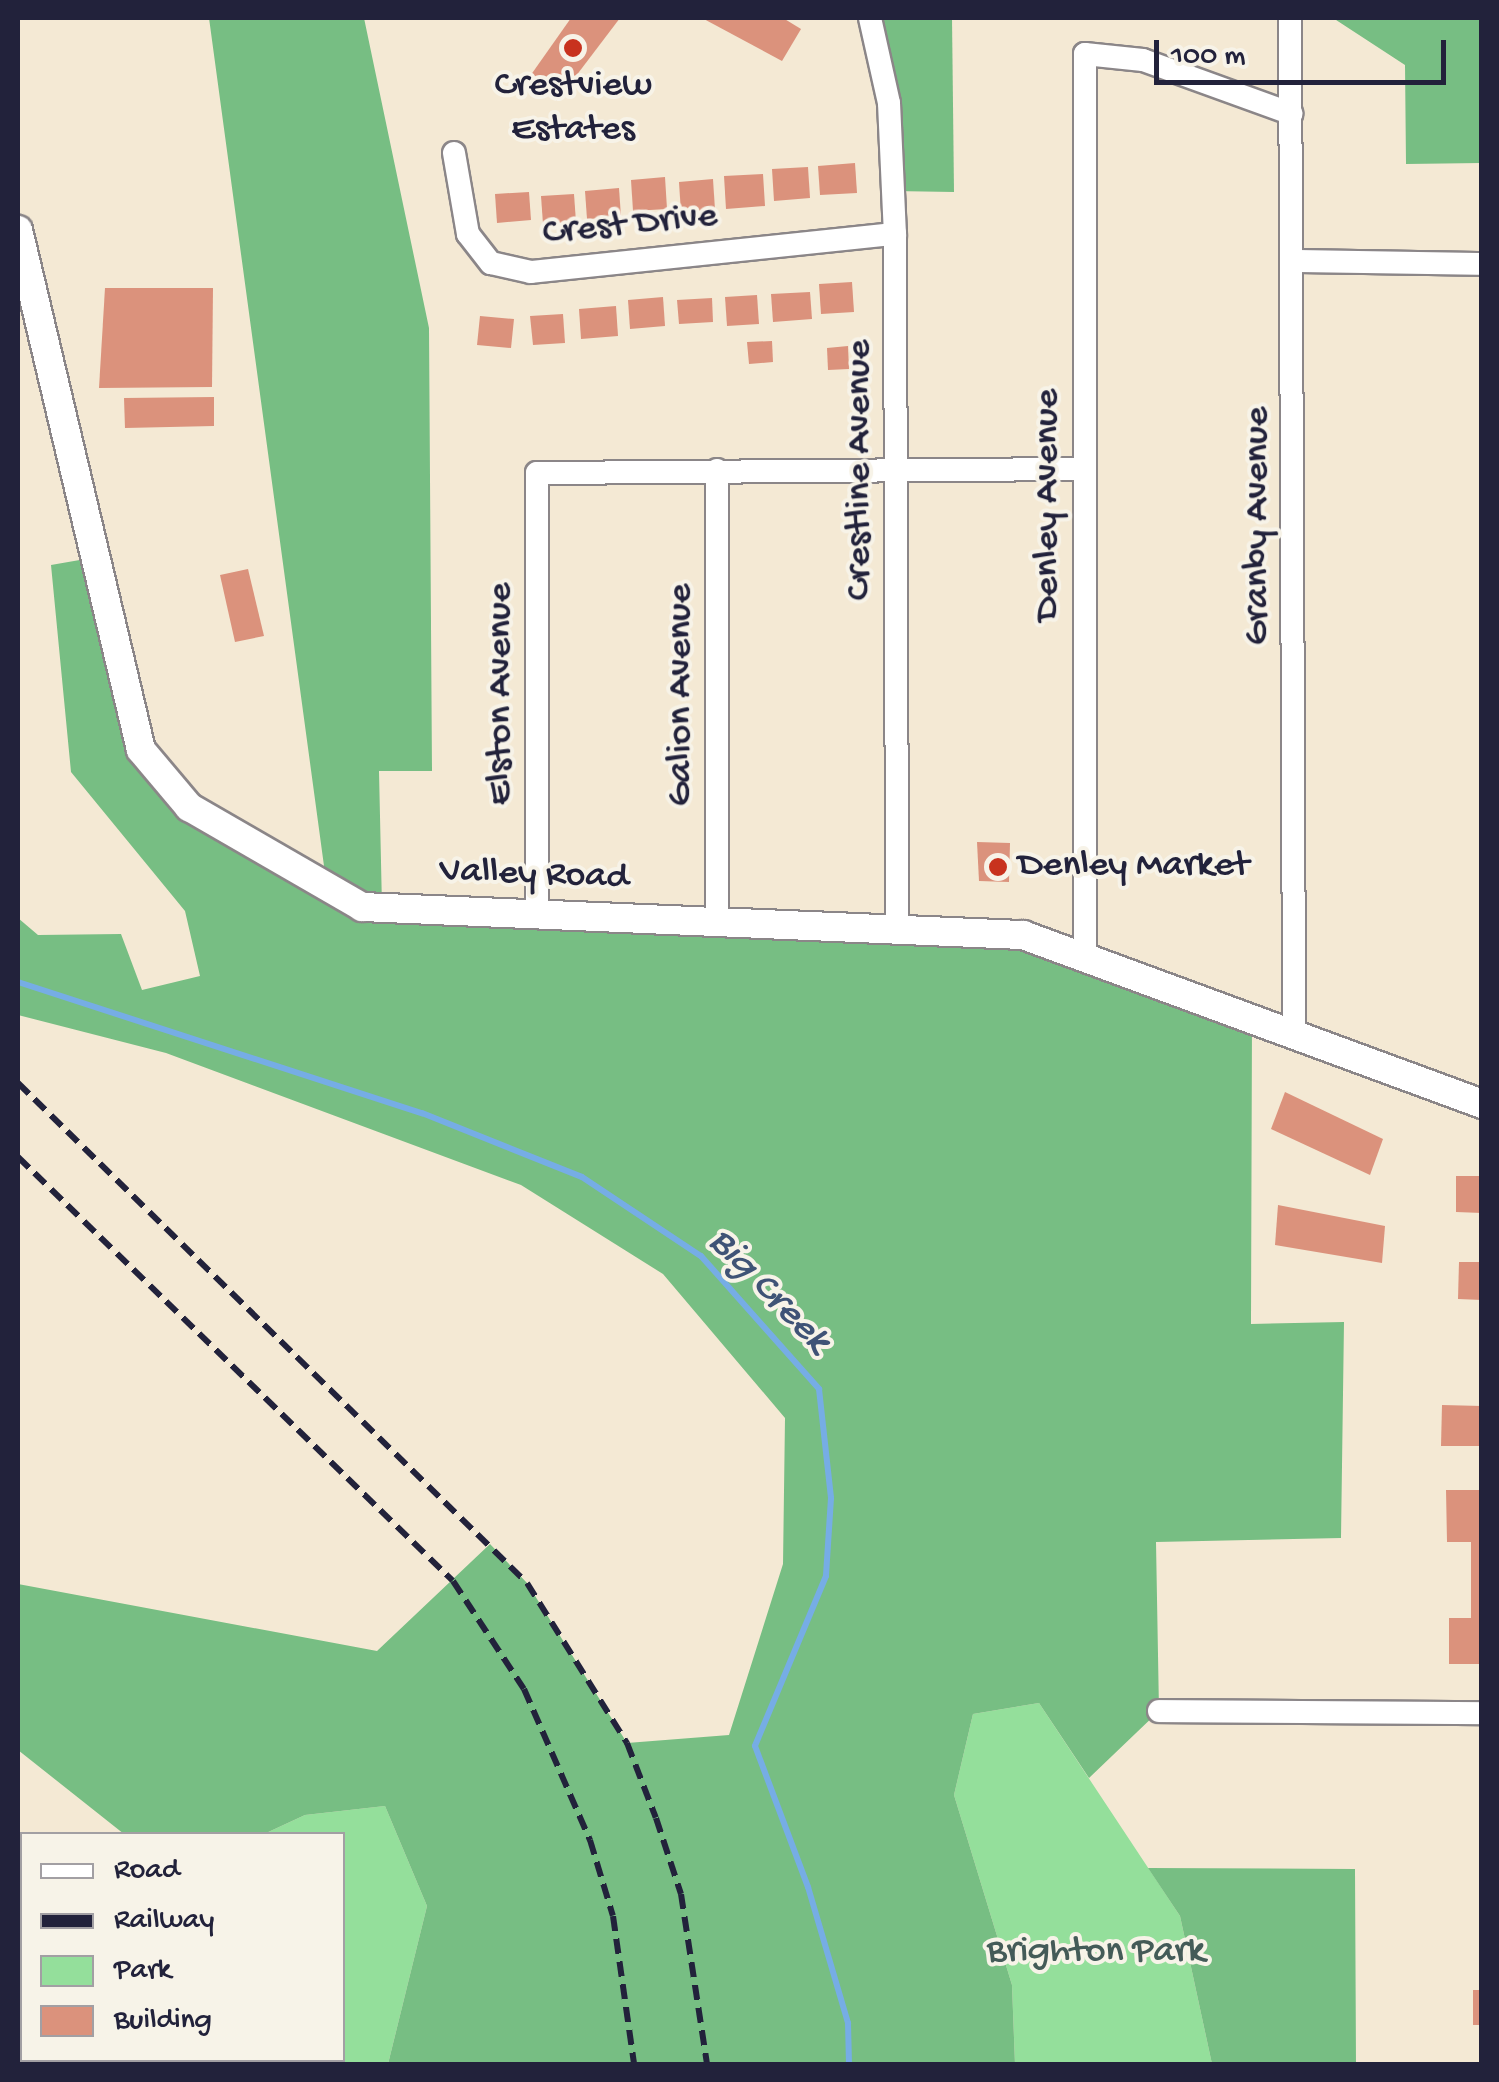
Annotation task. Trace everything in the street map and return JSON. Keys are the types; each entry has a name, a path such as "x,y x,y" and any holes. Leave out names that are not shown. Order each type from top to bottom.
{"street":[{"name":"Crestline Avenue","path":"870,18 889,103 895,234 897,925"},
{"name":"Granby Avenue","path":"1290,18 1294,261 1294,1036"},
{"name":"Denley Avenue","path":"1085,956 1085,54 1143,60 1292,114"},
{"name":"Crest Drive","path":"454,153 468,234 491,263 531,272 895,234"},
{"name":"Valley Road","path":"18,230 141,750 159,782 362,906 537,915 983,927 1085,956 1482,1104"},
{"path":"1294,261 1482,264"},
{"path":"717,470 1083,469"},
{"name":"Elston Avenue","path":"537,915 537,473 717,470"},
{"name":"Galion Avenue","path":"717,470 717,920"},
{"path":"1159,1711 1482,1713"}],"green space":[{"path":"209,18 364,18 429,328 432,771 379,771 382,907 983,927 1252,1019 1251,1324 1344,1322 1341,1538 1156,1542 1159,1711 1089,1778 1039,1703 973,1714 954,1795 1012,1985 1015,2064 388,2064 427,1906 385,1806 305,1815 268,1832 121,1832 18,1750 18,1584 377,1651 490,1544 527,1583 627,1743 729,1735 783,1564 785,1418 663,1274 521,1185 166,1053 18,1015 18,918 38,935 121,934 142,990 200,976 185,911 71,772 51,565 97,557 159,782 327,888"},
{"path":"870,18 952,18 954,192 893,191"},
{"path":"1333,18 1481,18 1481,163 1406,164 1405,65"},
{"name":"Brighton Park","path":"1039,1703 1180,1916 1212,2064 1015,2064 1012,1985 954,1795 973,1714"},
{"path":"385,1806 427,1906 388,2064 18,2064 18,1880 20,2062 345,2062 345,1832 268,1832 305,1815"},
{"path":"1148,1868 1355,1869 1356,2064 1212,2064 1180,1916"}],"building":[{"name":"Crestview Estates","path":"571,18 620,18 557,101 528,79"},
{"name":"Crestview Estates","path":"702,18 783,18 801,29 782,61"},
{"path":"855,163 857,193 820,195 818,166"},
{"path":"808,167 810,198 774,201 772,169"},
{"path":"763,174 765,206 726,209 724,176"},
{"path":"665,177 667,209 633,211 631,180"},
{"path":"713,179 715,210 681,213 679,182"},
{"path":"619,188 621,217 587,219 585,191"},
{"path":"529,192 531,220 497,223 495,194"},
{"path":"574,194 576,222 543,224 541,196"},
{"path":"852,282 854,312 821,314 819,284"},
{"path":"105,288 213,288 212,387 99,388"},
{"path":"810,292 812,319 773,322 771,294"},
{"path":"757,295 759,324 727,326 725,297"},
{"path":"663,297 665,326 630,329 628,300"},
{"path":"712,298 713,322 679,324 677,300"},
{"path":"616,306 618,336 581,339 579,309"},
{"path":"563,314 565,343 533,345 530,316"},
{"path":"480,316 514,319 511,348 477,345"},
{"path":"772,341 773,362 749,364 747,342"},
{"path":"848,346 849,369 828,370 827,348"},
{"path":"214,397 214,426 125,428 124,398"},
{"path":"248,569 264,636 235,642 220,575"},
{"path":"977,842 1010,843 1009,882 979,881"},
{"path":"1285,1092 1383,1139 1370,1175 1271,1129"},
{"path":"1456,1176 1482,1176 1482,1213 1456,1212"},
{"path":"1278,1205 1385,1226 1382,1263 1275,1245"},
{"path":"1459,1262 1482,1262 1482,1300 1458,1299"},
{"path":"1442,1405 1482,1406 1482,1446 1441,1446"},
{"path":"1446,1490 1482,1490 1482,1664 1449,1664 1449,1618 1471,1618 1471,1542 1447,1542"},
{"path":"1473,1990 1482,1990 1482,2025 1473,2025"}],"waterway":[{"name":"Big Creek","path":"18,982 422,1113 582,1177 701,1256 819,1389 831,1498 826,1576 755,1746 808,1887 848,2023 849,2064"}],"railway":[{"path":"18,1083 527,1583 627,1743 656,1818 681,1894 707,2064"},
{"path":"18,1157 453,1581 524,1689 590,1840 613,1916 634,2064"}],"place":[{"name":"Crestview Estates","path":"573,48"},
{"name":"Denley Market","path":"998,867"}]}
